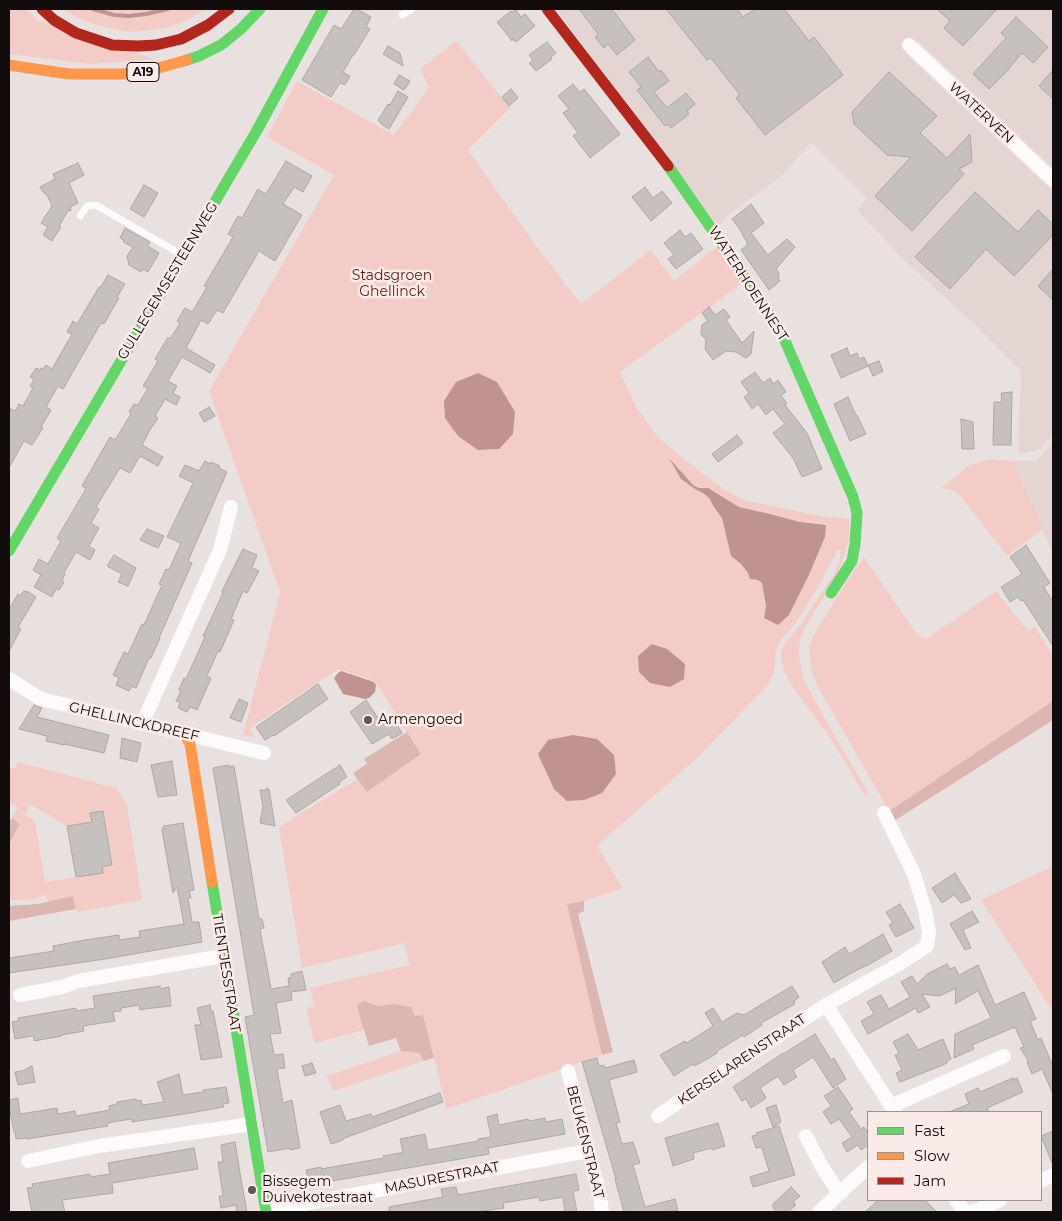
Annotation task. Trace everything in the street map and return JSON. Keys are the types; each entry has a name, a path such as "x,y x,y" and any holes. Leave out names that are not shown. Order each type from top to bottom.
{"main road":[{"name":"A19","path":"42,9 54,20 76,33 94,40 112,45 138,46 156,45 182,38 208,25 229,9"},
{"name":"A19","path":"9,65 69,74 144,72 199,56 221,45 241,29 260,9"},
{"name":"GULLEGEMSESTEENWEG","path":"9,551 256,132 323,9"},
{"name":"WATERHOENNEST","path":"548,9 674,173 782,334 853,496 857,513 856,544 852,560 831,593"},
{"name":"TIENTJESSTRAAT","path":"184,734 190,744 194,761 223,956 266,1212"}],"street":[{"name":"WATERVEN","path":"909,45 1053,180"},
{"path":"142,724 220,550 231,507"},
{"name":"GHELLINCKDREEF","path":"9,679 40,699 264,753"},
{"name":"KERSELARENSTRAAT","path":"658,1116 826,1005 901,963 927,946 929,932 925,910 914,874 884,814"},
{"path":"20,995 62,987 78,981 223,956"},
{"path":"826,1005 893,1109 1004,1056"},
{"name":"BEUKENSTRAAT","path":"568,1071 600,1196 602,1212"},
{"path":"28,1161 99,1146 252,1124"},
{"path":"806,1136 821,1165 841,1193"},
{"name":"MASURESTRAAT","path":"266,1212 588,1151"},
{"path":"819,1212 867,1168"},
{"path":"957,1201 965,1212"},
{"path":"974,1212 998,1201"}],"lane":[{"path":"402,15 412,9"},
{"path":"80,216 86,206 96,205 183,255"}],"shaded area":[{"path":"556,9 1053,9 1053,168 917,40 905,53 1053,191 1053,435 1039,450 1018,453 1021,371 975,325 901,257 857,210 867,198 811,142 783,175 729,214 718,226"},
{"path":"478,373 497,382 515,412 513,434 499,449 478,450 458,436 445,418 444,401 456,382"},
{"path":"1053,443 1053,554 1013,461 1036,461"},
{"path":"669,458 693,485 699,488 708,488 739,507 800,522 826,525 825,537 809,575 789,615 778,625 764,618 766,606 762,583 758,580 750,579 741,564 731,556 722,518 709,498 681,479"},
{"path":"652,644 667,649 685,664 684,679 670,687 650,683 639,672 638,656"},
{"path":"341,671 374,682 376,685 375,692 365,699 343,694 334,678"},
{"path":"1053,701 1053,720 894,821 889,811"},
{"path":"407,732 421,754 367,792 353,773 367,764 364,759"},
{"path":"573,735 597,739 614,755 616,774 602,793 584,800 567,801 554,789 538,754 548,740"},
{"path":"12,818 20,824 9,844 9,823"},
{"path":"73,896 76,909 9,921 9,906 38,904"},
{"path":"584,901 584,911 578,914 613,1052 602,1055 567,904"},
{"path":"364,1001 379,1006 394,1004 411,1007 415,1016 423,1015 434,1058 423,1061 420,1053 401,1051 396,1038 369,1046 357,1007"}],"green space":[{"path":"9,9 26,9 36,19 154,59 90,64 9,54"},
{"path":"64,9 206,9 188,20 169,27 133,32 97,25 76,17"},
{"name":"Stadsgroen Ghellinck","path":"456,41 510,108 468,150 537,247 581,304 651,250 674,281 719,245 744,282 620,372 636,407 657,436 723,489 744,500 820,516 849,519 849,540 837,576 801,637 799,649 800,663 803,678 869,795 866,797 829,736 791,685 784,670 781,656 782,649 834,574 841,551 837,549 817,589 797,621 781,640 776,651 774,672 768,685 697,758 597,846 623,888 584,901 567,904 602,1055 447,1109 423,1015 415,1016 411,1007 394,1004 379,1006 369,1002 357,1007 364,1030 315,1043 306,1009 315,1006 310,988 410,965 404,943 302,968 279,828 358,779 367,792 421,754 375,681 338,669 250,728 254,737 243,735 280,592 209,391 334,175 267,137 297,81 394,135 429,88 420,69","holes":["671,461 693,485 699,488 708,488 739,507 800,522 826,525 825,537 789,615 764,618 766,606 762,583 758,580 750,579 741,564 731,556 722,518 709,498 681,479"]},
{"path":"991,459 1013,461 1043,529 1007,556 958,493 941,488 970,465"},
{"path":"864,557 918,636 926,639 996,591 1029,632 1035,626 1053,656 1053,701 889,811 818,687 810,660 809,646 815,633"},
{"path":"18,762 116,788 127,805 142,900 77,912 73,896 47,902 46,895 35,899 9,900 9,844 20,824 12,818 18,807 9,802 9,766 14,769","holes":["30,804 67,826 92,822 91,813 104,811 113,865 102,867 102,873 45,882 35,821 25,815"]},
{"path":"1053,866 1053,1012 981,900"},
{"path":"401,1051 420,1053 423,1061 333,1091 327,1076"}],"building":[{"path":"354,9 371,17 366,27 370,29 343,72 350,76 345,85 340,83 331,97 302,80 334,25 341,29"},
{"path":"579,9 612,9 635,40 617,55 608,44 604,48 595,37 598,34"},
{"path":"666,9 737,9 743,17 755,9 784,9 809,41 814,37 843,75 765,135 736,98 740,95 711,58 707,60"},
{"path":"937,9 997,9 963,46 944,28 950,21"},
{"path":"516,10 521,17 525,14 535,26 516,42 513,39 512,41 497,22 511,11"},
{"path":"1016,17 1048,47 1033,63 1022,53 989,89 973,74 1006,38 1001,33"},
{"path":"547,42 556,53 551,57 552,59 536,71 529,63 533,60 529,55"},
{"path":"388,46 400,53 403,66 383,54"},
{"path":"648,57 659,72 661,70 669,81 654,92 667,108 686,93 695,104 687,111 689,114 671,128 668,124 665,126 637,90 641,87 629,72"},
{"path":"1053,70 1053,99 1039,86"},
{"path":"889,72 937,116 920,133 947,158 970,134 972,162 959,169 964,174 912,231 875,196 911,157 887,155 854,124 852,112"},
{"path":"399,75 410,81 404,90 394,84"},
{"path":"573,84 580,92 584,89 620,134 590,158 573,136 578,133 563,113 569,109 558,96"},
{"path":"511,89 518,98 509,106 502,97"},
{"path":"398,91 408,97 389,129 378,120"},
{"path":"286,161 312,176 303,192 294,187 283,204 302,215 275,261 259,251 223,313 217,310 208,324 201,320 186,348 215,365 210,373 182,357 168,381 177,386 173,393 180,397 176,405 165,399 155,416 158,418 142,445 163,457 158,466 140,456 130,473 120,468 96,507 99,509 91,523 99,528 89,546 95,550 90,560 76,552 64,573 62,580 64,582 59,590 56,589 52,597 34,587 41,575 33,570 39,559 48,564 61,541 57,538 86,489 82,486 110,437 115,440 131,414 129,412 134,404 138,405 148,388 143,386 158,361 155,359 168,337 170,339 180,323 177,321 185,308 192,312 207,287 204,286 233,237 228,234 238,216 242,218 258,189 266,194"},
{"path":"78,163 84,175 69,183 78,203 70,207 71,210 68,211 52,241 43,235 48,227 41,223 52,206 47,195 40,187 55,179 53,174"},
{"path":"144,185 158,193 144,217 130,209"},
{"path":"645,187 653,198 662,191 672,203 651,221 632,197"},
{"path":"975,192 1018,232 1038,210 1053,224 1053,235 1014,276 986,249 950,289 915,257"},
{"path":"751,204 764,223 751,233 768,255 787,239 795,247 776,269 779,273 778,278 780,281 769,290 741,250 748,244 732,219"},
{"path":"125,228 150,242 148,246 159,253 148,272 143,269 141,272 129,265 127,256 133,247 123,242 124,240 120,238"},
{"path":"680,230 685,237 691,233 703,249 676,269 668,259 674,255 664,243"},
{"path":"1053,269 1053,300 1038,286"},
{"path":"108,275 125,284 117,297 119,298 104,324 101,323 63,389 58,386 46,407 51,410 41,427 43,428 32,445 24,441 9,468 9,408 15,411 19,404 23,406 33,388 30,386 34,380 30,377 36,368 40,370 46,365 52,369 72,334 67,332 73,321 77,324"},
{"path":"709,307 715,315 724,309 730,317 726,320 742,343 754,331 751,354 746,358 736,352 726,351 713,360 705,349 706,340 701,334 702,325 708,321 702,313"},
{"path":"847,348 850,356 857,353 859,359 864,357 868,366 841,378 831,355"},
{"path":"879,361 883,371 873,376 868,365"},
{"path":"755,372 763,383 770,378 773,384 778,380 786,392 781,395 787,404 785,405 807,433 822,469 802,477 793,458 773,433 785,424 773,409 766,415 758,404 752,409 744,397 749,393 741,382"},
{"path":"1012,392 1011,445 993,445 994,402 1002,402 1001,393"},
{"path":"848,397 866,434 850,441 834,404"},
{"path":"209,407 215,416 204,422 199,413"},
{"path":"961,419 973,422 974,449 962,449"},
{"path":"737,435 743,443 718,462 712,454"},
{"path":"205,461 220,466 219,468 227,472 188,561 192,563 160,638 136,688 132,686 129,691 116,685 119,678 113,675 124,652 128,654 142,624 144,625 162,585 159,584 166,569 169,570 181,543 167,537 193,483 179,476 185,465 199,471"},
{"path":"147,529 164,536 158,548 140,540"},
{"path":"1026,545 1050,583 1044,587 1053,602 1053,646 1023,600 1021,601 1018,597 1010,602 1001,587 1022,574 1010,557"},
{"path":"243,549 257,555 252,568 259,571 247,593 243,591 231,619 234,620 207,676 211,678 197,710 190,707 187,712 178,708 180,702 176,701 181,691 179,690 191,668 224,587"},
{"path":"114,555 136,568 128,586 118,582 122,574 107,566"},
{"path":"24,591 36,597 18,627 21,629 9,651 9,609 18,594 20,596"},
{"path":"318,684 328,699 274,736 265,740 256,727"},
{"path":"239,699 248,703 241,722 230,718"},
{"name":"Armengoed","path":"366,700 382,724 392,716 402,733 392,739 389,734 372,744 350,712"},
{"path":"34,705 42,708 37,717 109,735 104,753 46,741 47,736 19,729"},
{"path":"122,738 141,743 137,762 120,758"},
{"path":"172,761 177,795 158,797 151,765"},
{"path":"228,765 228,767 234,766 259,919 262,919 264,928 260,929 271,989 289,986 288,978 291,978 291,974 302,971 306,990 291,992 292,1000 276,1003 281,1033 270,1034 274,1055 283,1054 285,1068 277,1069 283,1103 292,1100 300,1148 290,1150 290,1148 268,1152 245,1017 254,1015 213,768"},
{"path":"340,765 347,777 339,782 340,784 296,813 286,800"},
{"path":"267,788 269,789 275,826 260,823 263,806 260,790 266,790"},
{"path":"103,811 112,865 102,867 103,873 76,877 67,826 92,822 90,813"},
{"path":"183,823 194,890 189,891 191,898 188,898 192,922 199,922 202,942 9,973 9,958 54,951 53,946 85,940 119,935 119,940 140,937 139,931 184,924 177,887 173,893 162,830 164,826"},
{"path":"955,873 971,899 961,903 954,895 942,903 932,888"},
{"path":"900,904 914,928 896,937 889,925 893,923 886,912"},
{"path":"972,911 979,922 963,930 971,948 965,950 950,924"},
{"path":"883,934 892,951 834,983 822,962 845,947 849,954"},
{"path":"947,964 950,969 955,967 959,975 978,965 995,1005 1024,992 1036,1019 1030,1021 1038,1040 1041,1038 1053,1066 1053,1094 1042,1069 1032,1074 1027,1062 1029,1062 1020,1048 1024,1047 1015,1027 972,1045 974,1049 954,1058 955,1034 991,1018 978,991 955,1004 956,988 940,996 922,994 930,1007 918,1013 916,1008 868,1034 861,1021 874,1014 867,1002 881,995 889,1009 910,997 901,982 912,976 917,984 927,974"},
{"path":"160,986 160,989 169,987 171,1006 140,1010 139,1005 121,1008 121,1011 113,1012 115,1021 83,1026 84,1031 34,1041 34,1036 15,1039 12,1022 18,1021 18,1018 76,1008 76,1011 95,1008 93,996"},
{"path":"792,986 799,997 794,1001 795,1004 761,1023 762,1025 744,1037 743,1035 694,1066 693,1064 674,1076 660,1055 685,1041 687,1043 713,1026 705,1013 713,1008 722,1022 737,1013 744,1015"},
{"path":"210,1005 211,1011 213,1011 222,1057 201,1060 195,1025 201,1025 197,1008"},
{"path":"815,1034 831,1060 834,1058 846,1079 833,1088 813,1057 793,1070 797,1077 784,1085 778,1076 760,1088 766,1098 751,1108 746,1099 742,1101 733,1087"},
{"path":"908,1034 918,1050 943,1039 951,1059 943,1065 900,1082 896,1073 902,1070 895,1055 899,1053 893,1042"},
{"path":"597,1058 599,1066 604,1065 605,1068 634,1060 637,1072 609,1080 620,1122 616,1123 622,1144 633,1142 640,1163 633,1165 645,1207 675,1199 678,1210 668,1212 624,1212 582,1062"},
{"path":"312,1063 316,1073 305,1076 302,1066"},
{"path":"32,1066 35,1082 18,1085 15,1072"},
{"path":"179,1074 183,1095 226,1087 229,1103 223,1104 224,1107 190,1113 132,1122 132,1119 112,1122 107,1124 108,1126 27,1139 16,1139 9,1111 9,1100 18,1098 20,1114 57,1108 58,1114 75,1111 76,1116 110,1110 109,1106 117,1104 117,1102 136,1099 137,1101 141,1100 142,1105 164,1102 157,1082"},
{"path":"1017,1078 1023,1092 987,1108 988,1111 952,1111 969,1104 965,1094 978,1088 980,1092"},
{"path":"838,1087 853,1109 849,1112 861,1129 864,1127 867,1132 867,1146 861,1150 858,1145 847,1152 842,1143 852,1137 839,1119 831,1124 823,1112 831,1106 824,1096"},
{"path":"440,1093 443,1102 331,1144 320,1112 340,1105 346,1121 371,1114 372,1117"},
{"path":"776,1105 781,1122 773,1127 766,1108"},
{"path":"497,1114 499,1125 528,1119 529,1121 545,1118 546,1122 562,1119 565,1134 488,1148 489,1154 309,1185 306,1170 384,1158 383,1156 400,1153 403,1152 400,1139 425,1134 428,1150 491,1137 487,1117"},
{"path":"718,1123 725,1146 693,1153 694,1159 673,1166 665,1138"},
{"path":"779,1126 795,1175 753,1187 750,1177 769,1171 762,1148 756,1148 752,1136"},
{"path":"1053,1131 1053,1165 1042,1138 1042,1136"},
{"path":"235,1142 247,1212 237,1212 236,1205 221,1208 219,1196 223,1196 218,1162 223,1162 221,1145"},
{"path":"194,1148 198,1169 112,1183 113,1193 62,1200 65,1212 32,1212 27,1188 33,1187 32,1184 90,1174 91,1177 110,1174 108,1163"},
{"path":"576,1174 579,1190 573,1191 577,1212 565,1212 563,1197 540,1201 539,1197 503,1203 504,1208 477,1212 389,1212 389,1207 443,1197 441,1189 456,1187 458,1195"},
{"path":"791,1187 800,1196 793,1202 796,1205 788,1212 776,1212 773,1204"},
{"path":"877,1201 926,1201 937,1212 865,1212"}],"waterway":[{"path":"93,9 114,15 129,16 168,9"}],"traffic: fast":[{"path":"187,60 221,45 241,29 260,9"},
{"path":"9,551 256,132 323,9"},
{"path":"668,166 782,334 853,497 857,513 852,561 831,593"},
{"path":"212,882 266,1212"}],"traffic: slow":[{"path":"9,65 69,74 121,74 144,72 187,60"},
{"path":"184,734 190,744 212,882"}],"traffic: jam":[{"path":"42,9 54,20 76,33 112,45 138,46 156,45 181,39 208,25 229,9"},
{"path":"547,9 668,166"}],"place":[{"name":"Armengoed","path":"368,720"},
{"name":"Bissegem Duivekotestraat","path":"252,1190"}]}
